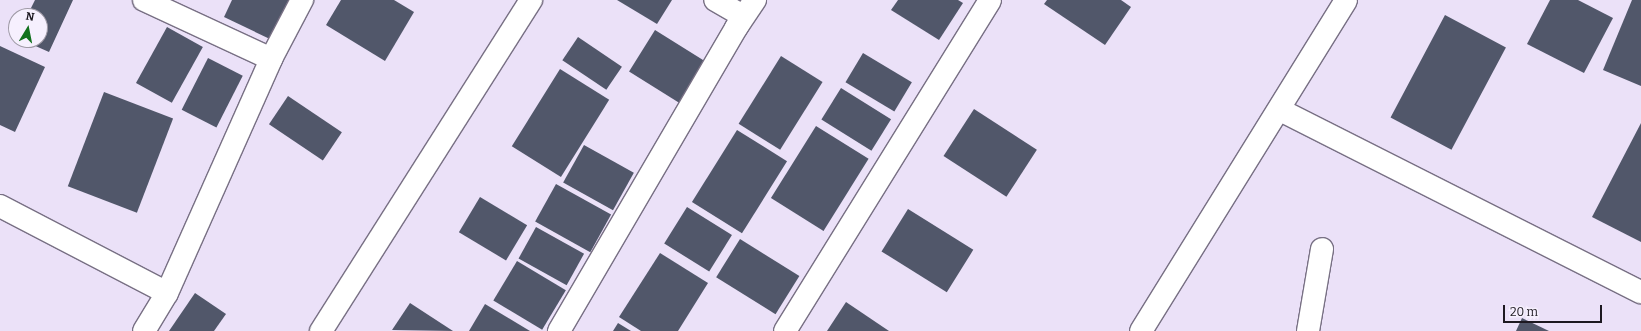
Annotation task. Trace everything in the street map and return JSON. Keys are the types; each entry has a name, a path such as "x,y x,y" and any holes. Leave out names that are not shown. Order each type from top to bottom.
{"street":[{"path":"144,0 271,59"},
{"path":"144,331 167,294 271,59 302,0"},
{"path":"321,331 531,0"},
{"path":"559,331 725,44 743,16 715,0"},
{"path":"725,44 755,0"},
{"path":"785,331 990,0"},
{"path":"1141,331 1280,110 1346,0"},
{"path":"1280,110 1641,292"},
{"path":"0,206 167,294"},
{"path":"1308,331 1322,248"}],"building":[{"path":"35,0 73,0 49,52 40,48 48,48 48,8 31,8"},
{"path":"232,0 292,0 272,40 224,17"},
{"path":"341,0 394,0 414,12 385,61 326,25"},
{"path":"617,0 672,0 657,24"},
{"path":"898,0 958,0 963,3 939,40 891,10"},
{"path":"1047,0 1121,0 1131,7 1105,45 1044,4"},
{"path":"1550,0 1578,0 1613,18 1584,73 1527,44"},
{"path":"1632,0 1641,0 1641,86 1603,70"},
{"path":"1445,15 1506,47 1451,150 1391,117"},
{"path":"167,27 203,47 172,103 136,83"},
{"path":"655,30 705,61 679,103 629,72"},
{"path":"578,37 622,67 606,90 562,60"},
{"path":"0,46 45,67 15,132 0,125"},
{"path":"863,53 912,82 894,112 845,82"},
{"path":"781,56 823,82 780,150 739,124"},
{"path":"208,58 243,76 216,127 182,110"},
{"path":"560,69 609,100 561,177 512,146"},
{"path":"841,88 891,119 871,151 821,119"},
{"path":"104,92 173,119 137,213 68,186"},
{"path":"288,96 342,132 323,161 269,124"},
{"path":"974,109 1037,150 1006,197 944,156"},
{"path":"1641,123 1641,242 1592,217"},
{"path":"816,126 869,159 824,231 771,198"},
{"path":"737,130 787,161 742,233 692,202"},
{"path":"584,145 634,173 613,210 563,183"},
{"path":"556,184 611,215 590,252 535,222"},
{"path":"480,197 527,225 506,260 459,232"},
{"path":"687,207 732,235 709,272 664,243"},
{"path":"908,209 973,250 947,292 882,251"},
{"path":"536,227 584,254 567,285 519,258"},
{"path":"740,239 799,276 776,314 716,277"},
{"path":"660,253 708,283 678,331 641,331 619,317"},
{"path":"517,261 566,290 542,330 493,300"},
{"path":"195,293 226,314 214,331 169,331"},
{"path":"846,302 889,331 827,331"},
{"path":"410,303 453,331 392,330"},
{"path":"485,304 530,331 469,331"},
{"path":"1522,318 1549,331 1516,331"},
{"path":"618,323 631,331 613,331"}]}
